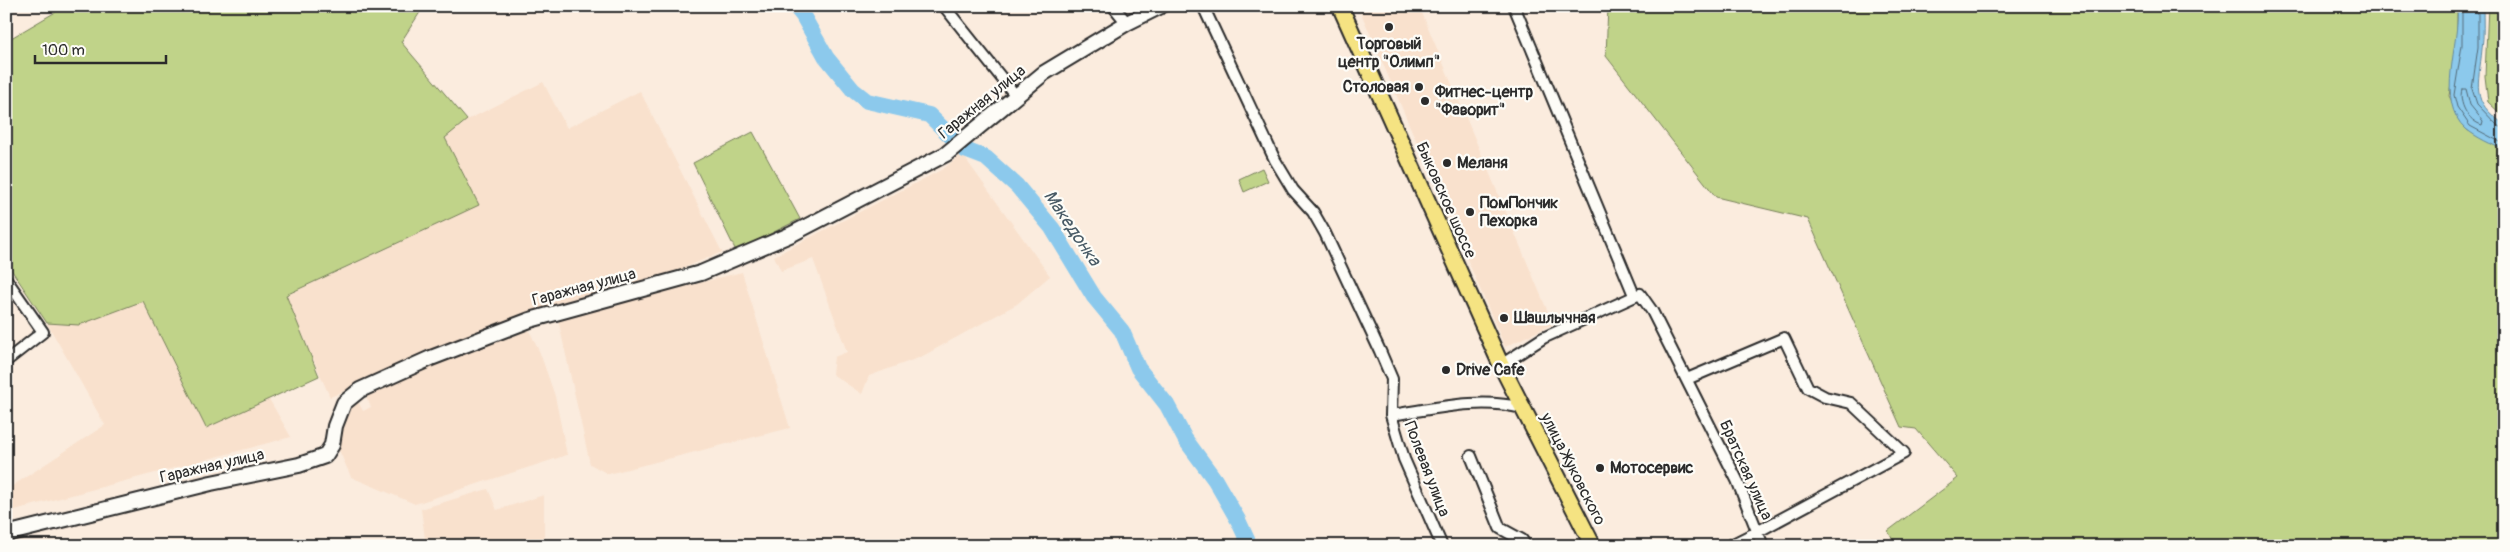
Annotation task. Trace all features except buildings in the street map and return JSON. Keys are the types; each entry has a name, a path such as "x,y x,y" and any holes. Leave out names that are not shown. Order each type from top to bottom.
{"main road":[{"name":"Быковское шоссе","path":"1340,6 1501,366 1522,408"},
{"name":"улица Жуковского","path":"1522,408 1593,546"}],"street":[{"path":"944,6 1016,96"},
{"path":"1113,6 1127,24"},
{"name":"Гаражная улица","path":"6,534 211,483 315,460 325,456 332,445 335,426 344,402 360,390 431,358 530,320 701,273 731,262 855,202 959,145 1044,73 1161,6"},
{"path":"1203,6 1275,160 1293,190 1313,212 1325,233 1380,351 1392,379 1391,415"},
{"name":"Братская улица","path":"1514,6 1639,296 1687,380 1737,480 1757,532 1904,452 1851,403 1825,397 1808,388 1784,338 1687,380"},
{"path":"6,280 43,332 6,361"},
{"path":"1501,366 1543,338 1639,296"},
{"name":"Полевая улица","path":"1442,546 1404,459 1391,415 1476,404 1506,404 1522,408"},
{"path":"1471,456 1500,528 1522,540 1526,546"},
{"path":"1728,546 1757,532 1763,546"}],"shaded area":[{"path":"1358,6 1419,6 1553,324 1505,347"},
{"path":"543,82 567,128 640,91 722,252 662,277 524,316 330,397 285,296 478,205 445,138 467,120"},
{"path":"962,154 1050,276 1017,304 921,357 869,376 862,394 832,374 834,357 847,352 813,259 781,271 774,256 943,169"},
{"path":"742,272 790,428 608,474 590,464 558,319"},
{"path":"143,301 206,428 269,399 291,437 11,511 6,499 6,490 105,425 47,323 79,324"},
{"path":"529,330 540,353 555,396 567,455 415,504 351,477 334,439 345,404 355,396 363,411 371,407 364,392 499,337"},
{"path":"488,489 497,510 544,495 544,546 426,546 421,509"}],"green space":[{"path":"57,6 424,6 401,42 467,120 445,138 479,205 286,295 319,376 206,428 143,301 79,325 47,323 6,262 6,41 59,10"},
{"path":"1608,6 2457,6 2457,44 2449,96 2467,130 2504,150 2504,546 1896,546 1888,531 1958,478 1916,429 1901,427 1808,219 1716,197 1606,56"},
{"path":"2488,6 2504,6 2504,117 2488,102 2485,76"},
{"path":"753,132 800,219 736,251 693,163"},
{"path":"1262,168 1268,181 1244,192 1239,179"}],"water":[{"path":"2457,6 2483,6 2483,38 2478,82 2479,91 2485,108 2504,124 2504,150 2479,138 2466,129 2457,117 2452,103 2450,88 2456,37"}],"waterway":[{"name":"Македонка","path":"795,6 803,16 826,57 853,90 867,101 929,115 965,150 986,158 1017,186 1052,228 1094,297 1122,331 1138,368 1167,405 1185,439 1215,480 1238,520 1250,546"}],"place":[{"name":"Торговый центр \"Олимп\"","path":"1389,27"},
{"name":"Столовая","path":"1419,87"},
{"name":"Фитнес-центр \"Фаворит\"","path":"1425,101"},
{"name":"Меланя","path":"1447,163"},
{"name":"ПомПончик Пехорка","path":"1470,212"},
{"name":"Шашлычная","path":"1504,318"},
{"name":"Drive Cafe","path":"1446,370"},
{"name":"Мотосервис","path":"1600,468"}]}
